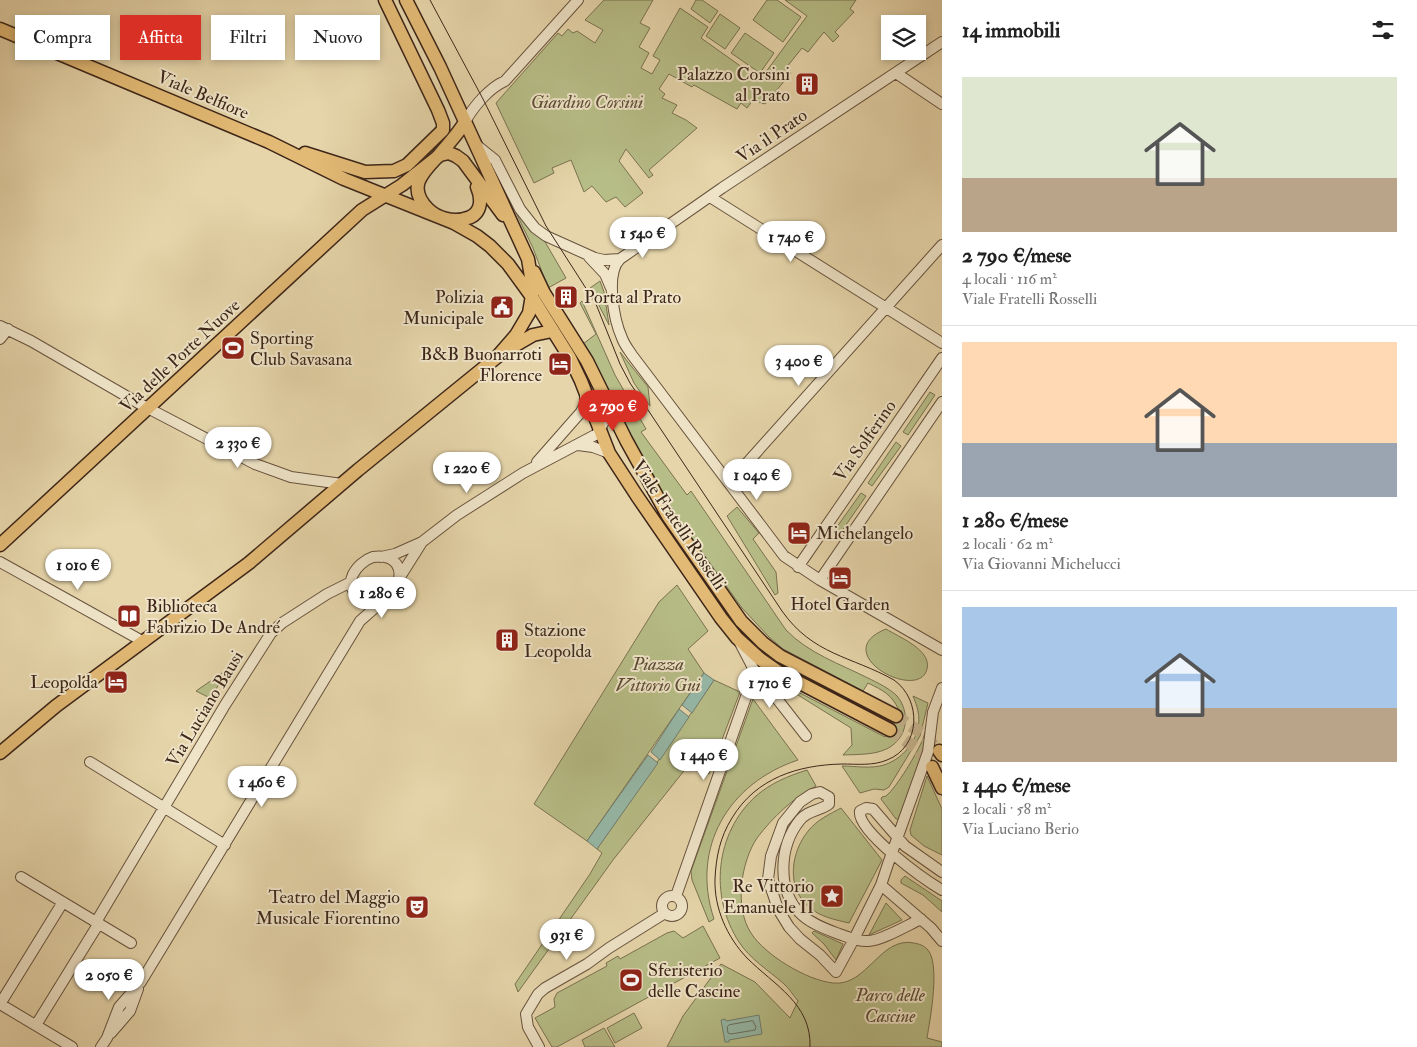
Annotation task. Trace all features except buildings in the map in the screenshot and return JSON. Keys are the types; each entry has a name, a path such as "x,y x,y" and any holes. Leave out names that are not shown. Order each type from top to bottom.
{"main road":[{"path":"406,0 440,67 528,259 532,277 532,298 529,313 522,327 497,357"},
{"name":"Viale Belfiore","path":"269,142 364,172 386,172 407,166 438,137 443,130 443,123 388,4"},
{"name":"Viale Belfiore","path":"0,27 269,142 344,179 438,216"},
{"path":"465,122 458,133 422,174 418,182 418,190 423,203 438,216 458,220 466,219 474,215 480,207 479,193 467,166"},
{"path":"435,159 442,154 451,154 459,157 518,238"},
{"name":"Via delle Porte Nuove","path":"0,545 362,210 402,185 435,159"},
{"name":"Viale Fratelli Rosselli","path":"438,216 472,233 495,249 508,264 532,298 577,371 609,453 712,605 737,638 760,659 777,671 890,730"},
{"name":"Viale Fratelli Rosselli","path":"524,250 544,293 586,362 668,516 730,606 752,632 780,656 896,716"},
{"path":"0,753 56,706 249,563 497,357 532,335 552,331"},
{"path":"932,767 942,788"}],"street":[{"path":"497,85 500,77 570,0"},
{"path":"465,122 474,109 497,85 505,81 578,0"},
{"name":"Via il Prato","path":"620,259 942,42"},
{"path":"896,73 942,104"},
{"path":"476,144 491,156 520,209 531,224 546,236 600,260 620,259"},
{"path":"710,197 942,343"},
{"path":"729,483 942,245"},
{"path":"587,255 605,274 612,290"},
{"path":"620,259 614,268 612,290 622,338 632,355 784,556 798,567 942,650"},
{"path":"0,339 4,328 149,408 273,472 342,484"},
{"name":"Via Solferino","path":"798,567 942,358"},
{"path":"533,467 581,412 586,404 584,388"},
{"path":"360,621 360,603 351,582 354,571 360,563 369,558 395,554 422,542 457,515 533,467 597,434 606,415 604,396"},
{"path":"820,580 942,402"},
{"path":"577,445 593,447 609,453"},
{"path":"101,1047 107,1038 120,1007 141,982 360,621 396,588 400,577 422,542"},
{"path":"381,556 396,564 400,577"},
{"path":"0,562 144,642"},
{"name":"Via Luciano Bausi","path":"36,1025 164,807 271,633 282,623 327,594 351,582"},
{"path":"357,596 364,600 372,601 386,598"},
{"path":"737,638 753,668 806,736"},
{"path":"676,896 747,694 753,668"},
{"path":"921,919 874,941 865,941 854,939 826,929 806,919 795,906 785,883 784,859 795,827 805,814 829,804 829,797 823,793 816,792 796,806 780,828 769,864 768,879 778,909 794,934 820,955 836,972 854,939 881,885 928,752 933,712 942,688"},
{"path":"90,762 225,845"},
{"path":"942,872 905,846 873,809 866,808 860,811 861,820 879,841 912,871 942,890"},
{"path":"22,878 131,943"},
{"path":"881,885 921,919 942,941"},
{"path":"669,896 676,896 682,901 682,911 674,916 666,913 662,907 664,900 669,896"},
{"path":"63,902 0,1004 72,1047"},
{"path":"540,1047 533,1037 527,1020 528,1009 538,994 666,913"}],"green space":[{"name":"Giardino Corsini","path":"604,0 653,0 640,23 650,28 639,47 649,53 641,68 652,74 660,60 653,56 680,8 708,27 701,38 760,80 807,16 785,0 856,0 850,9 854,12 835,32 839,36 833,42 824,32 808,52 802,48 786,68 791,73 765,104 753,100 747,108 741,103 737,109 694,85 692,87 669,74 659,89 665,94 662,98 677,105 672,113 697,128 649,170 653,175 649,178 626,149 619,161 643,193 625,207 616,197 606,202 592,186 584,192 571,160 552,168 554,173 534,183 496,103 558,33 562,36 568,29 573,33 577,31 595,43 603,30 585,20"},
{"path":"696,0 702,0 718,11 710,23 691,9"},
{"path":"767,0 777,0 801,17 783,42 753,20"},
{"path":"720,14 740,28 725,49 706,36"},
{"path":"745,33 774,53 760,73 731,53"},
{"path":"508,196 526,225 544,240 566,278 548,288 533,248"},
{"path":"600,281 604,292 609,325 590,288"},
{"path":"582,301 615,375 646,429 641,432 687,495 691,491 786,630 814,652 883,686 894,693 900,700 905,713 905,723 903,732 892,746 869,754 843,755 852,745 851,728 769,677 885,737 899,710 890,697 878,688 868,683 863,691 783,649 742,608 669,506 583,344 596,334 580,303"},
{"path":"620,352 648,387 650,406 634,383"},
{"path":"930,392 935,395 908,435 903,432"},
{"path":"896,442 901,446 872,486 868,483"},
{"path":"861,493 866,496 839,535 834,531"},
{"path":"737,507 759,533 753,539 776,572 778,593 775,595 727,516"},
{"name":"Piazza Vittorio Gui","path":"677,585 708,631 688,649 704,673 587,841 534,804 659,602"},
{"path":"886,629 906,640 925,656 927,669 920,678 909,680 895,678 881,671 870,661 866,650 870,639"},
{"path":"225,671 227,672 210,698 196,691"},
{"path":"714,680 740,692 709,774 691,762 613,860 518,992 515,984 590,874 602,853 597,849"},
{"path":"913,696 928,703 920,736 889,787 884,790 874,789 860,793 842,766 868,767 884,765 892,762 906,751 918,728 918,711"},
{"path":"753,699 798,760 774,770 752,784 735,801 721,821 712,843 707,867 708,892 714,919 709,922 692,880 691,871"},
{"path":"931,704 927,740 899,819 896,819 881,799 891,792 916,753 923,739"},
{"name":"Parco delle Cascine","path":"807,770 816,786 799,796 777,815 757,838 747,859 741,898 746,922 751,933 766,950 787,965 811,977 833,983 845,982 855,977 892,947 902,943 919,944 927,949 933,966 932,1005 927,1038 942,1042 942,1047 667,1047 683,1016 721,964 755,982 790,1018 798,1001 785,985 748,954 729,924 723,905 720,885 721,866 725,846 732,828 742,811 756,796 768,787 786,777"},
{"path":"927,776 942,809 942,855 924,846 911,835 910,830"},
{"path":"841,808 882,860 849,923 824,916 810,908 802,900 797,890 793,869 798,848 809,830 816,823"},
{"path":"905,876 942,901 942,912 923,895 901,883"},
{"path":"886,903 902,920 869,935"},
{"name":"Sferisterio delle Cascine","path":"703,926 720,958 557,1047 552,1047 535,1018 555,1007 554,999 557,993 607,966 606,963 618,956 620,959 667,933 674,931 683,938"},
{"path":"814,931 843,944 836,960 824,944 812,933"},
{"path":"634,1013 642,1028 615,1043 607,1028"},
{"path":"604,1028 615,1047 585,1047 582,1040"}],"water":[{"path":"704,673 714,680 692,713 682,705"},
{"path":"679,709 689,717 660,760 651,752"},
{"path":"648,755 658,763 597,849 587,841"},
{"path":"759,1015 762,1034 725,1042 721,1020 725,1019 726,1021"}],"tunnel":[{"path":"896,716 923,734 939,751"},
{"path":"890,730 919,750 932,767"}],"tram line":[{"path":"430,0 483,99 546,226 596,304 620,364 630,383 782,611 794,626 820,646 894,680 910,699 914,723 912,734 898,754 876,763 810,767 780,776 753,793 742,804 724,832 719,847 715,890 723,921 740,950 789,996 798,1007 805,1019 809,1032 810,1047"}],"place":[{"name":"Palazzo Corsini al Prato","path":"807,84"},
{"name":"Porta al Prato","path":"566,297"},
{"name":"Polizia Municipale","path":"502,307"},
{"name":"Sporting Club Savasana","path":"233,348"},
{"name":"B&B Buonarroti Florence","path":"560,364"},
{"name":"Michelangelo","path":"799,533"},
{"name":"Hotel Garden","path":"840,578"},
{"name":"Biblioteca Fabrizio De André","path":"129,616"},
{"name":"Stazione Leopolda","path":"507,640"},
{"name":"Leopolda","path":"116,682"},
{"name":"Re Vittorio Emanuele II","path":"832,896"},
{"name":"Teatro del Maggio Musicale Fiorentino","path":"417,907"},
{"name":"Sferisterio delle Cascine","path":"631,980"}]}
